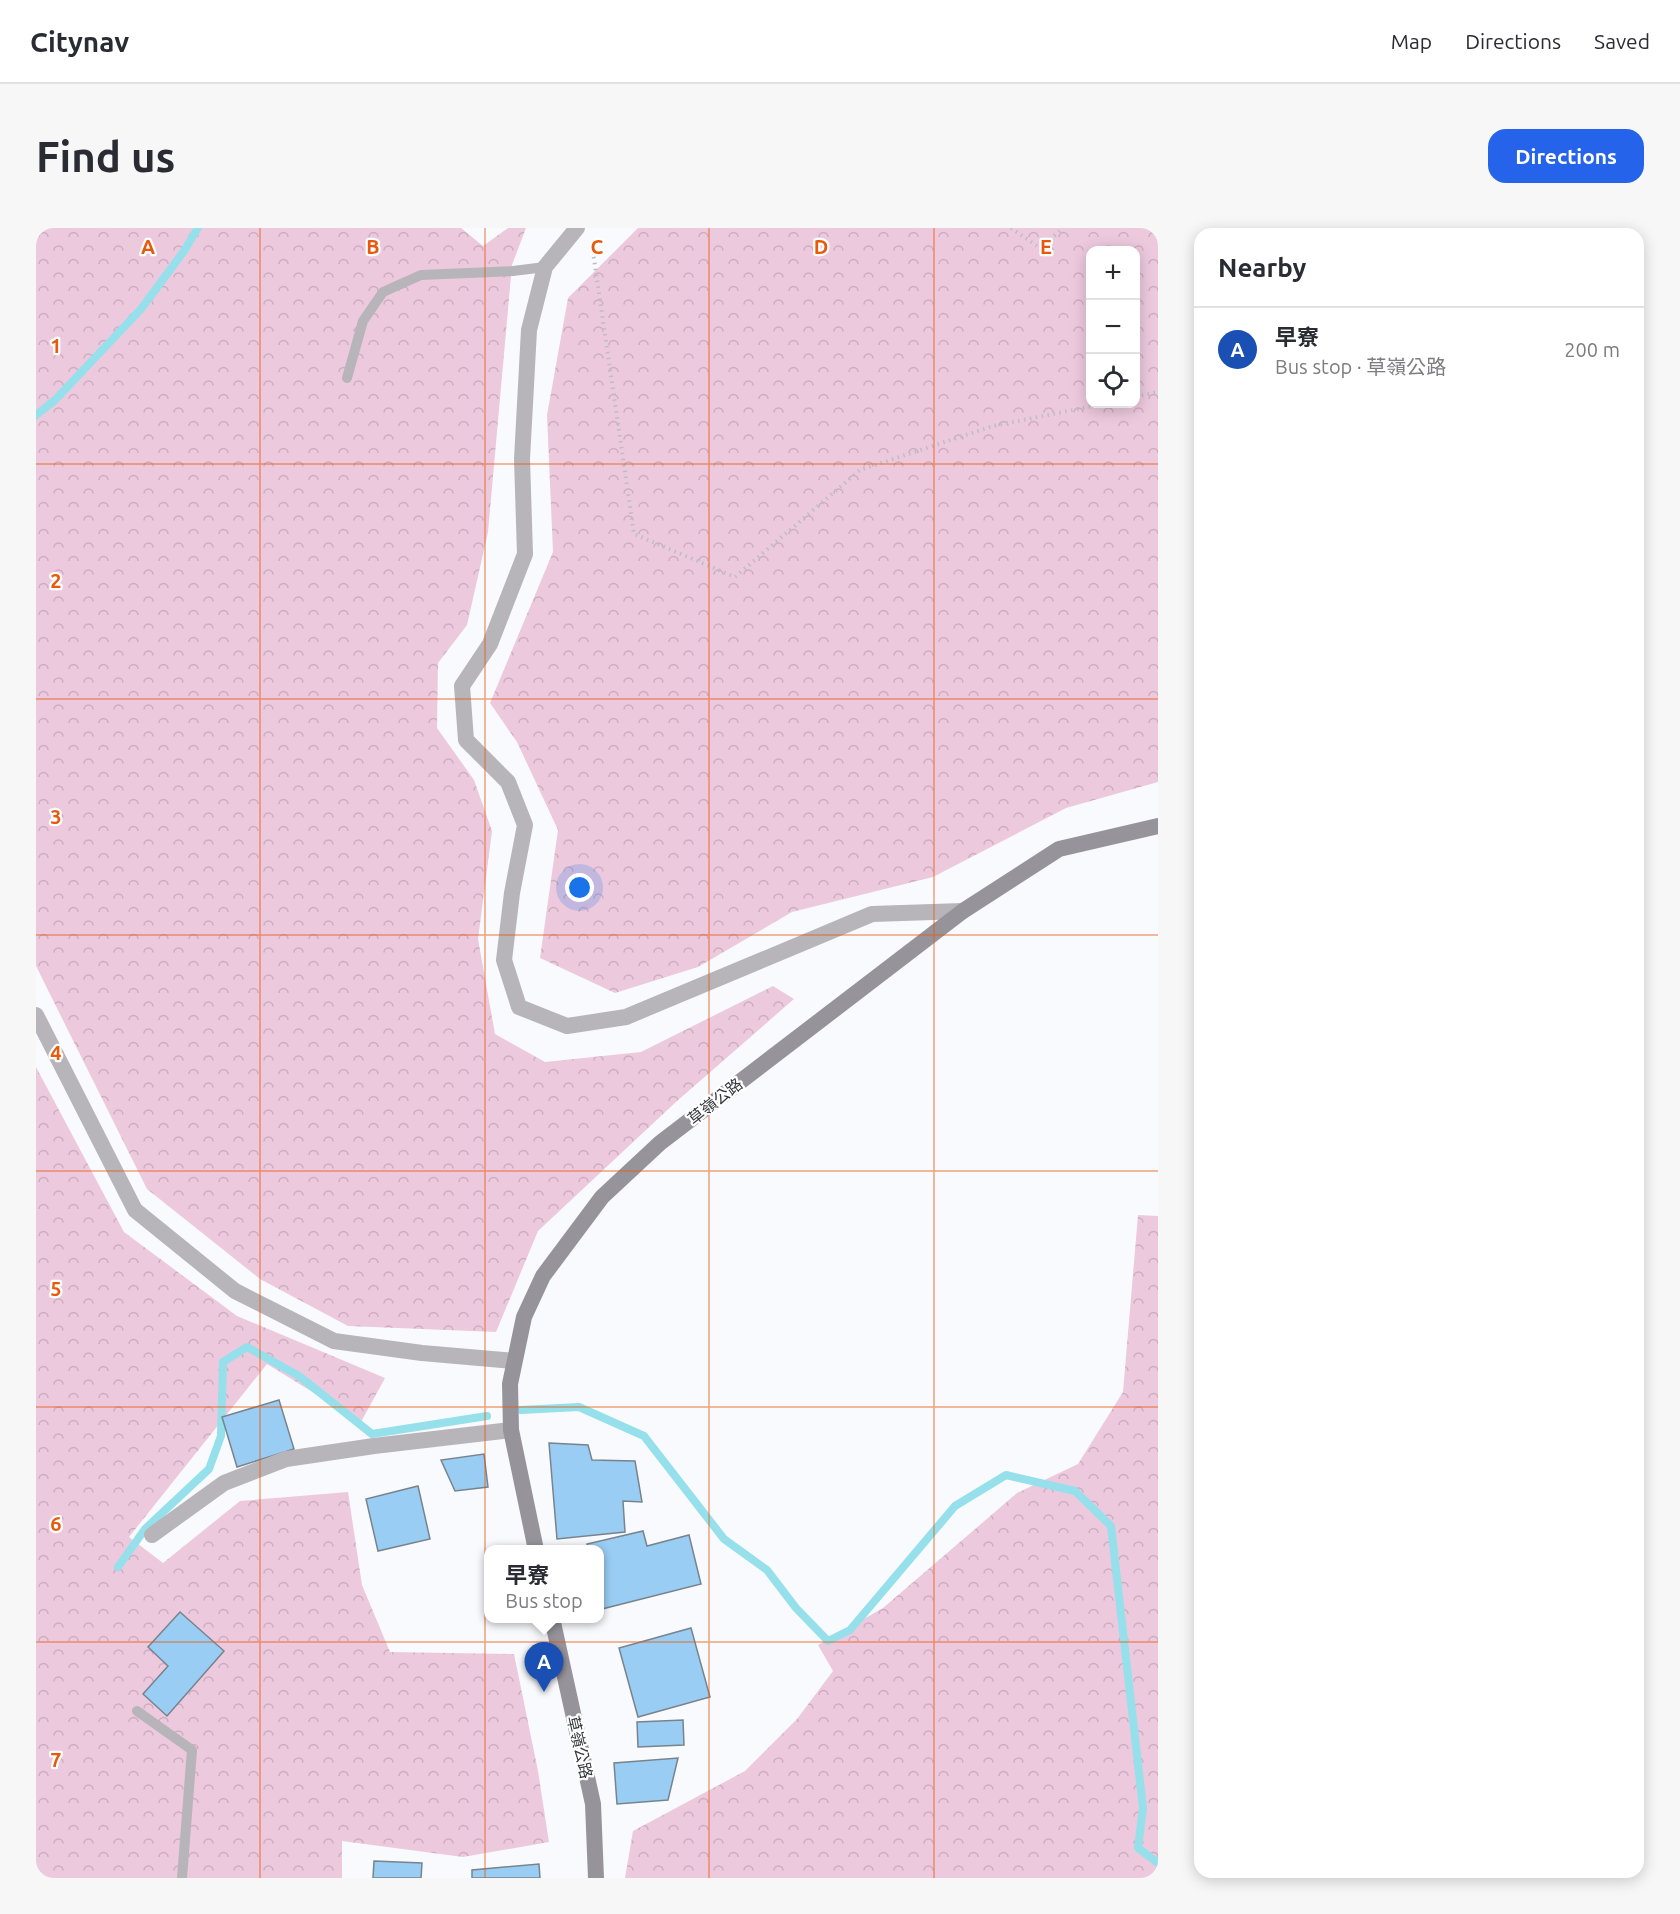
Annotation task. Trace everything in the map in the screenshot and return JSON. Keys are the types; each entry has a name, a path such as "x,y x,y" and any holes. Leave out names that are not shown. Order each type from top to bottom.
{"main road":[{"name":"草嶺公路","path":"535,1545 512,1430 510,1384 514,1361 524,1317 543,1276 602,1197 660,1143 963,911 1059,849 1158,826"},
{"name":"草嶺公路","path":"553,1623 593,1804 596,1878"}],"street":[{"path":"577,228 545,267 529,330 522,459 525,554 490,644 462,686 466,740 508,782 525,825 512,893 504,960 519,1007 567,1026 626,1017 872,914 963,911"},
{"path":"36,1015 135,1210 235,1291 334,1341 422,1353 514,1361"},
{"path":"152,1535 224,1483 286,1459 512,1430"}],"lane":[{"path":"347,378 363,321 383,292 421,275 513,271 545,267"},
{"path":"137,1711 192,1750 182,1878"}],"path":[{"path":"1011,228 1040,248 1063,228"},
{"path":"591,240 634,534 735,577 860,470 993,426 1086,407"},
{"path":"1140,396 1158,392"}],"green space":[{"path":"36,228 461,228 483,246 508,228 526,228 512,265 488,532 467,625 438,663 437,728 474,780 492,831 478,939 495,1034 545,1062 641,1052 773,986 794,999 677,1101 538,1231 496,1332 348,1326 260,1279 147,1189 36,966"},
{"path":"638,228 1158,228 1158,782 1066,808 933,877 792,912 698,967 615,993 540,958 558,830 517,742 490,703 553,552 547,415 568,298"},
{"path":"36,1067 124,1232 237,1316 385,1378 361,1422 267,1364 129,1537 163,1563 240,1501 348,1492 362,1585 390,1652 514,1654 538,1771 549,1842 463,1857 342,1841 342,1878 36,1878"},
{"path":"1138,1215 1158,1216 1158,1878 625,1878 633,1831 745,1771 797,1719 833,1671 818,1645 883,1608 1017,1493 1078,1464 1123,1392"}],"building":[{"path":"279,1400 294,1449 237,1467 222,1417"},
{"path":"549,1443 588,1445 592,1460 635,1461 642,1502 623,1501 625,1532 557,1539"},
{"path":"484,1454 488,1487 455,1491 441,1460"},
{"path":"418,1486 430,1539 378,1551 366,1499"},
{"path":"643,1531 647,1546 689,1535 701,1584 604,1608 604,1545 587,1544"},
{"path":"180,1612 224,1651 167,1716 143,1694 168,1666 148,1647"},
{"path":"691,1628 710,1697 638,1717 619,1648"},
{"path":"683,1720 684,1745 638,1747 637,1722"},
{"path":"678,1758 668,1800 617,1804 614,1763"},
{"path":"374,1861 422,1863 421,1878 373,1878"},
{"path":"539,1864 540,1878 472,1878 472,1870"}],"waterway":[{"path":"36,415 55,400 141,309 198,228"},
{"path":"118,1567 145,1529 209,1469 221,1436 223,1362 247,1347 299,1376 372,1434 487,1416"},
{"path":"521,1410 579,1407 644,1436 724,1539 767,1570 796,1608 828,1641 850,1630 955,1506 1006,1475 1075,1491 1111,1526 1143,1808 1138,1848 1158,1863"}],"place":[{"name":"早寮","path":"544,1692"}]}
